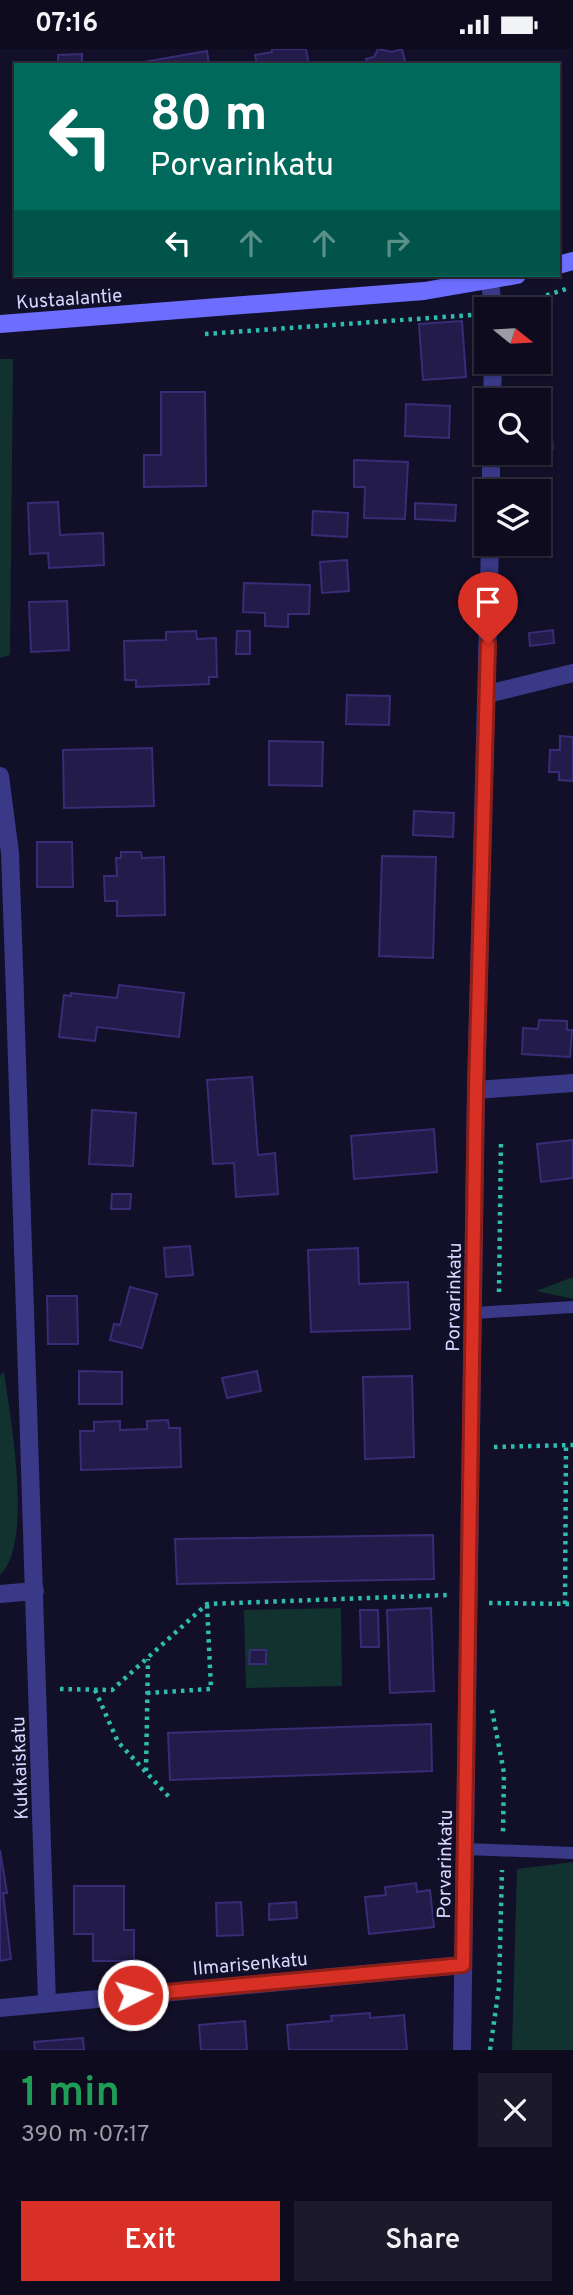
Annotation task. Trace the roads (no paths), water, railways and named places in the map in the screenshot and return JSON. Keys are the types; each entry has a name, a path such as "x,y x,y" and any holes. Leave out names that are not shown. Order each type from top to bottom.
{"main road":[{"name":"Kustaalantie","path":"0,324 370,296 442,289 506,277"}],"street":[{"path":"490,280 492,297"},
{"name":"Porvarinkatu","path":"462,2050 476,1090 490,556"},
{"path":"488,694 573,673"},
{"name":"Kukkaiskatu","path":"0,776 10,853 47,2003"},
{"path":"476,1090 573,1083"},
{"path":"0,1594 35,1591"},
{"name":"Ilmarisenkatu","path":"0,2008 463,1965"}],"lane":[{"path":"474,1313 573,1307"},
{"path":"466,1849 573,1853"}]}
